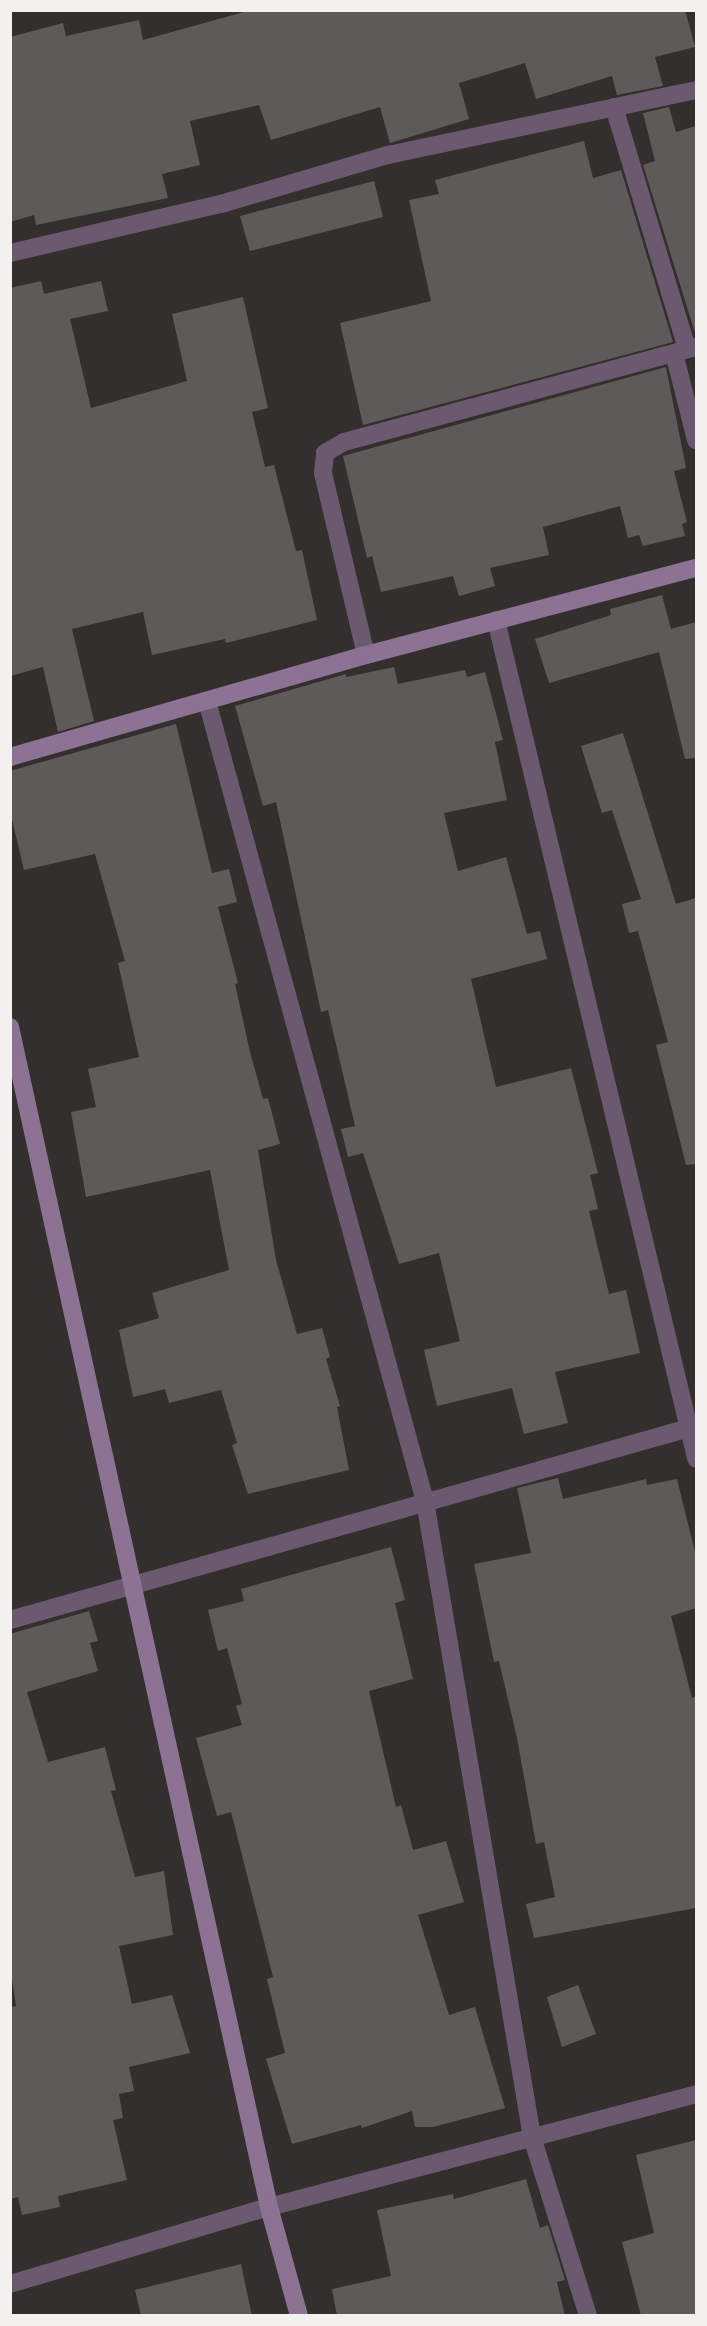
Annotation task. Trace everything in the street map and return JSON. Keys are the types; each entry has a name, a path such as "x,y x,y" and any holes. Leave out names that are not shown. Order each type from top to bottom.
{"street":[{"path":"10,253 221,204 388,155 696,90"},
{"path":"614,107 686,350 696,440"},
{"path":"366,655 323,473 325,453 344,442 686,350"},
{"path":"10,757 366,655 696,568"},
{"path":"496,620 693,1427 696,1458"},
{"path":"207,701 425,1501 532,2138 588,2316"},
{"path":"10,1027 269,2207 299,2316"},
{"path":"10,1620 693,1427"},
{"path":"10,2284 269,2207 696,2094"}],"building":[{"path":"251,10 685,10 695,47 655,57 663,86 617,95 612,76 536,99 525,63 459,83 469,119 390,143 380,107 271,140 259,105 190,121 200,165 162,174 168,198 36,225 34,215 10,222 10,37 63,23 66,36 139,20 143,40"},
{"path":"669,107 676,132 696,126 696,336 643,165 655,161 643,113"},
{"path":"584,141 593,178 621,170 673,342 363,425 340,323 431,301 409,200 439,194 435,180"},
{"path":"374,181 383,217 250,251 240,216"},
{"path":"41,281 44,294 101,281 108,311 70,319 91,408 187,381 172,314 243,297 268,408 252,412 265,467 274,465 296,551 302,550 317,620 226,643 225,639 152,655 143,612 72,629 94,721 58,732 43,667 10,676 10,288"},
{"path":"666,367 686,468 674,471 687,522 682,524 685,536 643,546 639,535 628,538 620,506 543,527 549,555 490,568 495,586 459,596 453,576 381,592 372,556 367,558 343,456"},
{"path":"662,595 671,629 696,622 696,758 685,759 659,652 549,683 535,639 611,615 610,609"},
{"path":"394,667 398,684 465,670 467,677 485,672 503,740 495,742 507,800 444,813 458,871 506,857 527,934 540,931 547,959 471,979 496,1087 571,1068 598,1173 590,1175 598,1209 589,1211 609,1294 626,1290 640,1353 555,1372 568,1423 524,1434 512,1388 437,1406 424,1350 460,1341 439,1253 399,1264 363,1153 348,1157 341,1129 355,1126 328,1010 321,1012 276,802 263,806 235,706 346,674 346,677"},
{"path":"176,724 212,873 229,869 237,902 218,907 238,983 235,984 250,1052 263,1099 268,1098 280,1144 258,1150 276,1260 297,1334 322,1328 330,1357 326,1359 340,1406 337,1407 349,1470 248,1494 232,1445 237,1443 221,1390 169,1403 165,1389 133,1397 119,1330 159,1318 152,1293 229,1270 210,1170 86,1197 71,1112 96,1107 88,1069 139,1057 118,963 125,961 95,854 24,870 10,811 10,771"},
{"path":"623,733 676,904 696,898 696,1164 686,1165 656,1045 668,1042 638,931 629,933 622,904 641,899 612,810 602,813 581,746"},
{"path":"558,1478 563,1499 646,1479 647,1485 677,1479 696,1556 696,1608 671,1616 692,1698 696,1696 696,1908 534,1938 526,1904 555,1897 544,1842 536,1844 517,1738 499,1661 494,1662 474,1564 531,1553 517,1488"},
{"path":"391,1547 405,1600 395,1603 413,1679 369,1691 396,1807 401,1805 413,1850 446,1841 464,1902 418,1915 449,2015 475,2007 505,2108 433,2127 415,2127 412,2111 362,2128 361,2125 292,2144 266,2059 285,2053 267,1979 273,1977 231,1812 217,1816 196,1738 242,1725 236,1706 242,1704 227,1648 218,1651 208,1610 244,1601 241,1589"},
{"path":"89,1611 98,1641 90,1643 98,1671 27,1692 48,1762 105,1747 116,1790 111,1791 135,1877 164,1871 173,1935 119,1946 132,2004 172,1995 190,2053 129,2067 134,2091 119,2094 123,2118 113,2120 127,2180 58,2196 60,2207 22,2215 18,2197 10,2199 10,2007 16,2006 10,1966 10,1634"},
{"path":"578,1985 596,2034 562,2047 547,1997"},
{"path":"696,2140 696,2316 641,2316 622,2242 654,2233 636,2155"},
{"path":"526,2179 540,2228 548,2225 565,2280 557,2282 565,2316 337,2316 332,2289 391,2276 377,2210 453,2194 454,2199"},
{"path":"241,2264 252,2316 141,2316 135,2290"}]}
